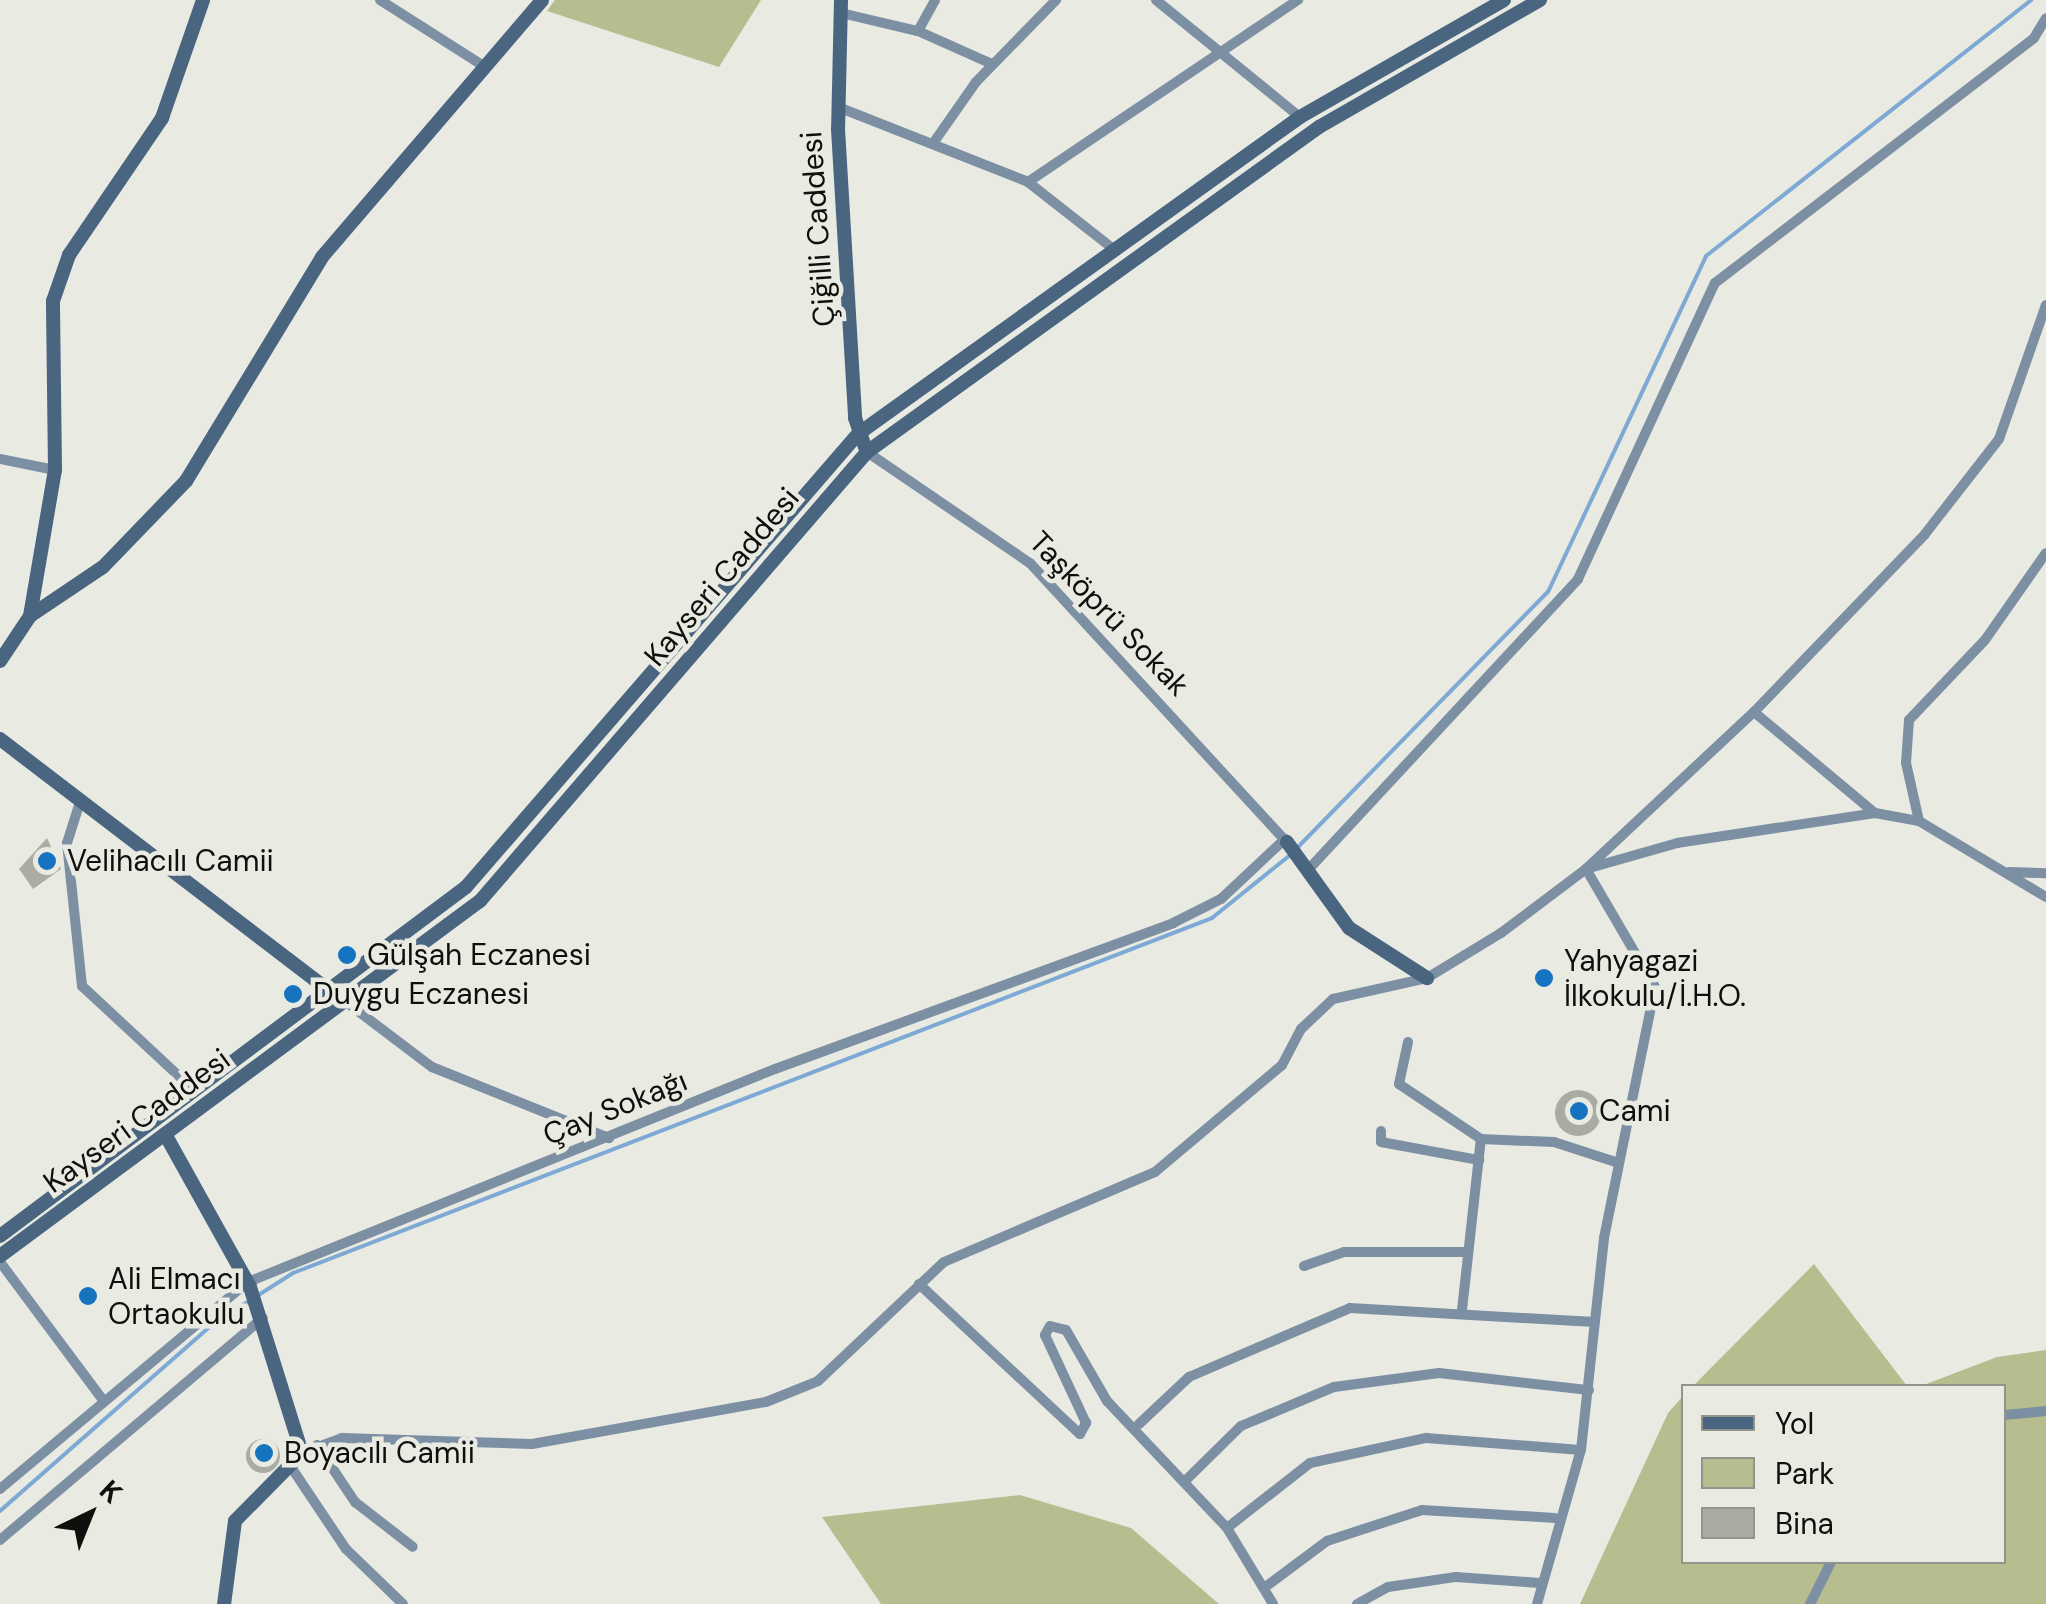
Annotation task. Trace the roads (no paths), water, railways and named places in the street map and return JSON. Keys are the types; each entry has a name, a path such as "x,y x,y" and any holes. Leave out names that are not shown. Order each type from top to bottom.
{"main road":[{"path":"30,616 55,470 53,300 68,255 162,118 202,0"},
{"path":"0,661 30,616 103,567 186,480 322,257 482,64 542,0"},
{"name":"Kayseri Caddesi","path":"0,1259 480,901 867,452 1319,128 1540,0"},
{"name":"Kayseri Caddesi","path":"0,1236 332,993 466,887 858,434 1300,117 1499,1"},
{"name":"Çiğilli Caddesi","path":"841,6 838,107 858,434 867,452"},
{"path":"0,739 332,993"},
{"path":"1286,841 1350,928 1426,978"},
{"path":"166,1134 262,1315 302,1453 235,1520 224,1604"}],"street":[{"path":"380,0 482,64"},
{"path":"918,31 935,0"},
{"path":"934,142 992,64 1056,0"},
{"path":"1156,0 1220,45 1300,117"},
{"path":"1028,182 1220,45 1298,0"},
{"path":"841,6 918,31 992,64"},
{"path":"1308,870 1578,579 1715,283 2034,38 2046,18"},
{"path":"838,107 1028,182 1116,251"},
{"path":"302,1453 342,1438 532,1444 766,1402 818,1381 920,1284 1018,1224 1093,1205 1155,1172 1282,1066 1301,1028 1333,999 1426,978 1586,868 1754,712 1925,534 1999,439 2046,305"},
{"name":"Taşköprü Sokak","path":"867,452 1030,564 1286,841"},
{"path":"0,459 55,470"},
{"path":"1919,821 1906,763 1909,720 1986,640 2046,553"},
{"path":"1754,712 1875,813"},
{"path":"80,802 67,843 82,986 195,1091"},
{"path":"1586,868 1677,843 1875,813 1919,821 2046,897"},
{"name":"Çay Sokağı","path":"0,1489 102,1399 249,1285 609,1138 1173,923 1221,899 1286,841"},
{"path":"1537,1604 1556,1518 1581,1450 1619,1163 1655,987 1586,868"},
{"path":"2008,872 2046,873"},
{"path":"346,1002 432,1067 609,1138"},
{"path":"1408,1042 1398,1084 1481,1139 1554,1142 1619,1163"},
{"path":"1381,1131 1381,1142 1478,1160"},
{"path":"1462,1310 1481,1139"},
{"path":"1304,1266 1344,1252 1468,1252"},
{"path":"0,1259 102,1399"},
{"path":"920,1284 1074,1433 1086,1423 1058,1377 1050,1326 1066,1330 1107,1400 1138,1424 1228,1528 1273,1604"},
{"path":"1138,1424 1189,1377 1350,1308 1462,1310 1595,1322"},
{"path":"0,1540 262,1315"},
{"path":"1186,1480 1242,1426 1334,1387 1439,1373 1590,1390"},
{"path":"2006,1415 2046,1412"},
{"path":"1228,1528 1310,1463 1426,1438 1581,1450"},
{"path":"317,1445 355,1502 413,1547"},
{"path":"289,1464 357,1562 403,1604"},
{"path":"1264,1588 1327,1541 1422,1510 1556,1518"},
{"path":"1810,1604 1830,1564"},
{"path":"1357,1604 1388,1587 1456,1577 1540,1583"}],"waterway":[{"path":"1297,848 1548,592 1706,256 2031,0"},
{"path":"0,1511 213,1324 293,1273 1212,918 1290,855"}],"place":[{"name":"Velihacılı Camii","path":"47,861"},
{"name":"Gülşah Eczanesi","path":"347,955"},
{"name":"Yahyagazi İlkokulu/İ.H.O.","path":"1544,978"},
{"name":"Duygu Eczanesi","path":"293,994"},
{"name":"Cami","path":"1579,1111"},
{"name":"Ali Elmacı Ortaokulu","path":"88,1296"},
{"name":"Boyacılı Camii","path":"264,1453"}]}
